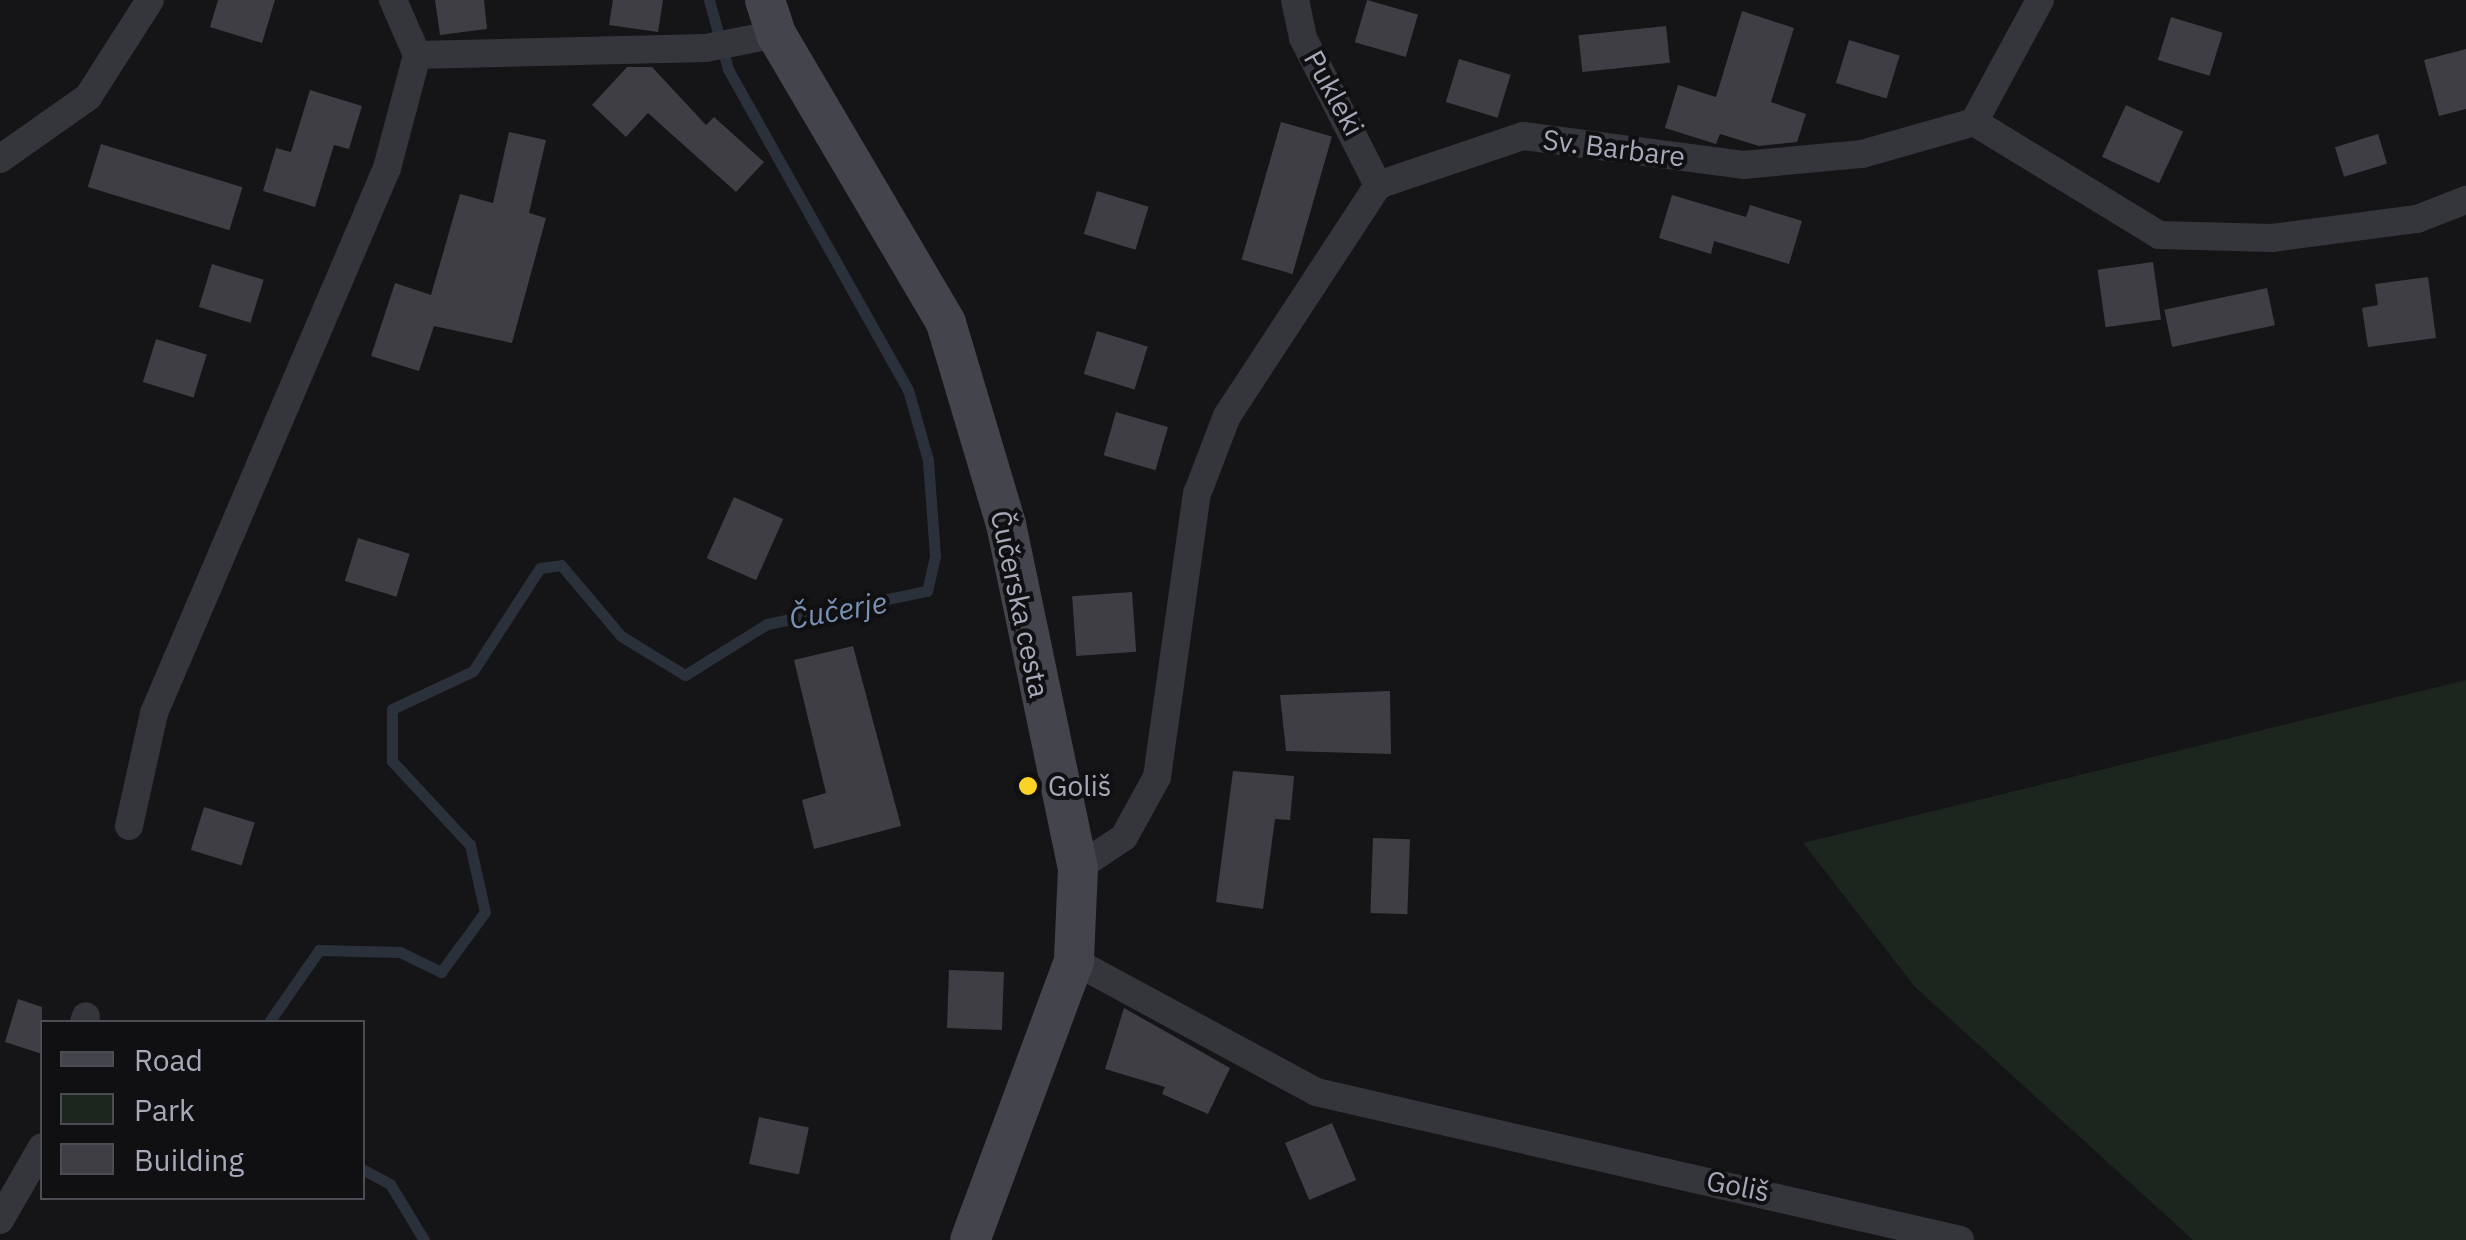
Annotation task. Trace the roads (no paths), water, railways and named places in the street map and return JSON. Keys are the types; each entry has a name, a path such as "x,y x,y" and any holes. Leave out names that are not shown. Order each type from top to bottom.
{"street":[{"path":"0,159 88,97 150,0"},
{"path":"129,826 154,714 388,168 417,56 393,0"},
{"name":"Pukleki","path":"1296,0 1303,38 1378,184"},
{"path":"2040,0 1974,122 2159,235 2272,238 2417,219 2466,200"},
{"path":"417,56 706,48 762,24"},
{"name":"Čučerska cesta","path":"762,24 946,323 1006,524 1078,868 1074,961 970,1240"},
{"name":"Sv. Barbare","path":"1378,184 1523,136 1744,164 1862,154 1974,122"},
{"path":"1078,868 1124,837 1156,777 1197,494 1227,416 1378,184"},
{"name":"Goliš","path":"1074,961 1316,1092 1960,1240"},
{"path":"0,1220 40,1151"}],"waterway":[{"name":"Čučerje","path":"270,1020 319,950 400,952 441,972 485,912 470,845 392,761 392,709 473,671 540,568 561,565 621,636 685,675 767,624 927,591 935,556 928,460 908,390 728,69 709,0"},
{"name":"Čučerje","path":"365,1171 390,1184 424,1240"}],"place":[{"name":"Goliš","path":"1028,786"}]}
